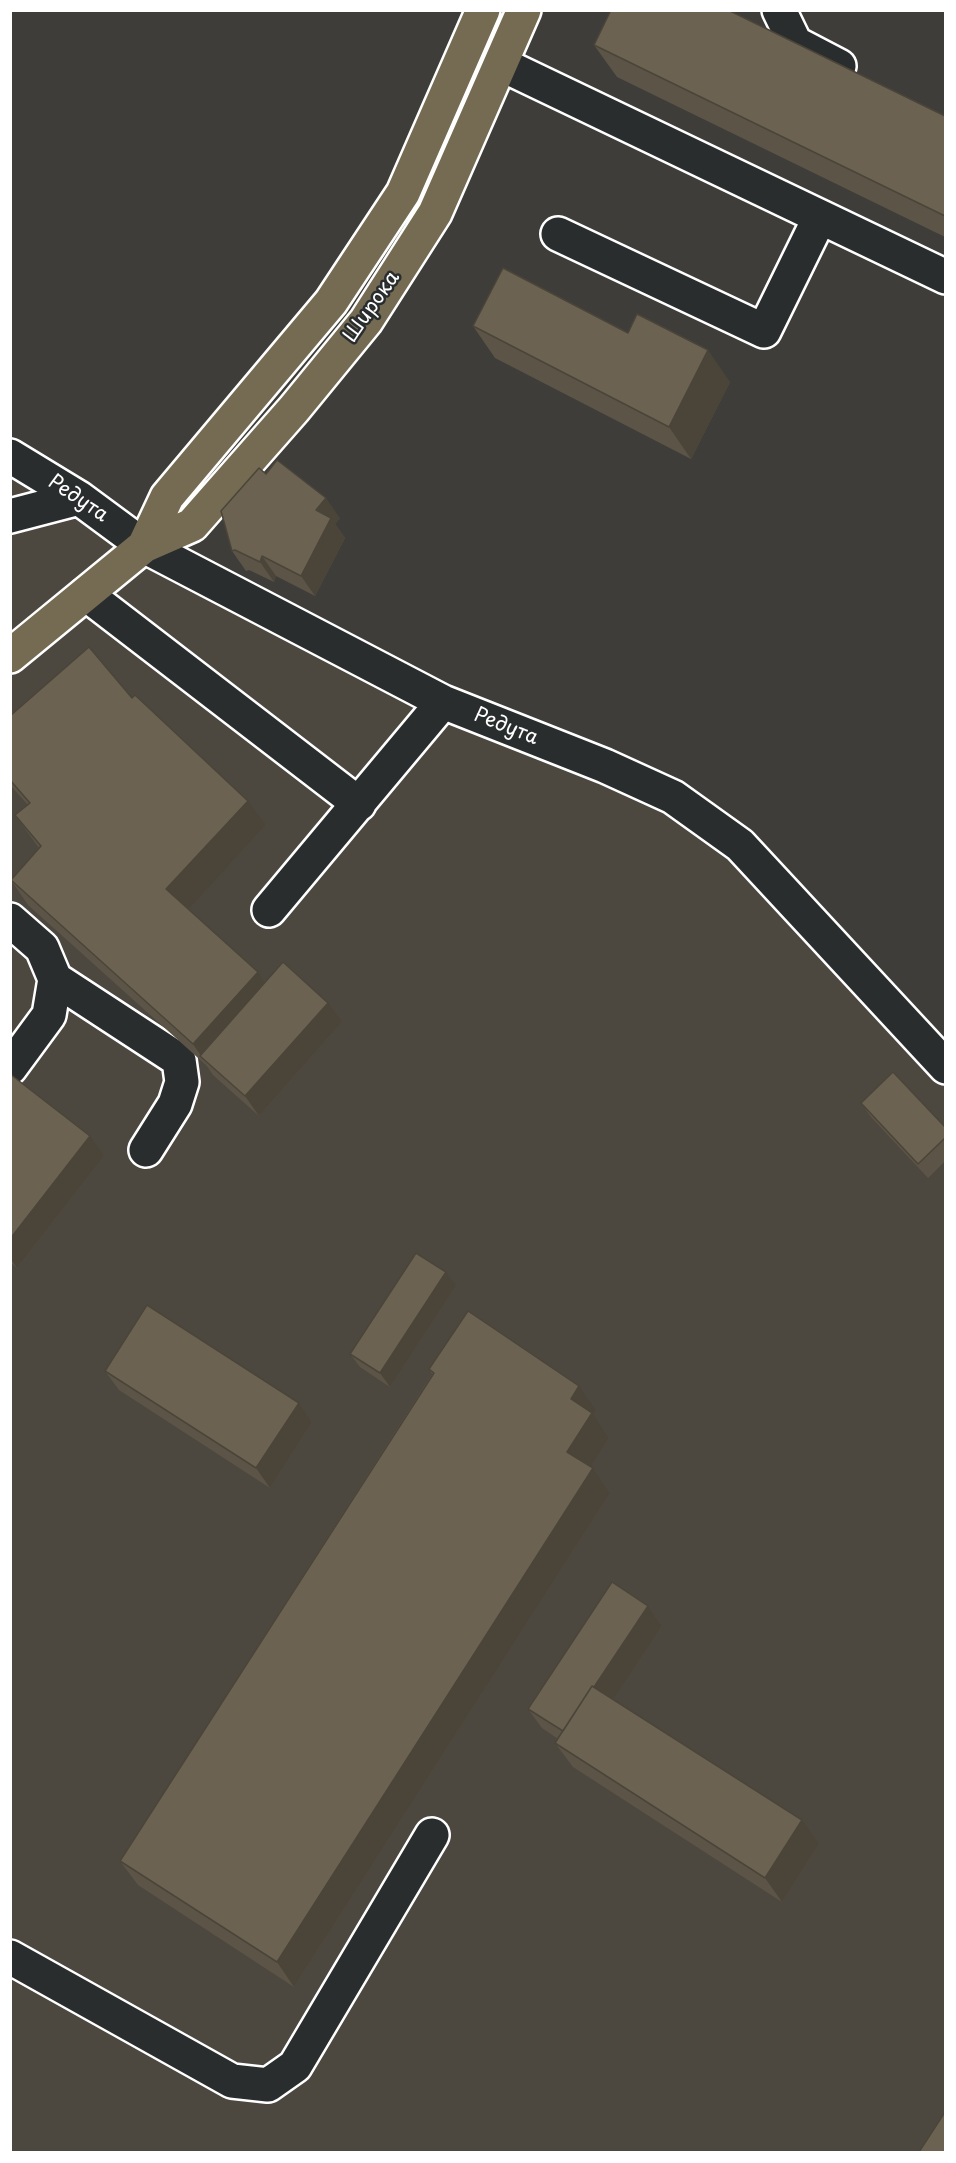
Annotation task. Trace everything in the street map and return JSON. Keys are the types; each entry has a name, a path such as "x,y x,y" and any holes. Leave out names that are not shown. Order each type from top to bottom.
{"main road":[{"name":"Широка","path":"144,546 167,497 331,302 403,193 483,10"},
{"name":"Широка","path":"10,656 144,546 192,525 294,409 366,321 435,213 524,10"}],"street":[{"path":"779,10 795,43 866,80"},
{"path":"501,64 945,277"},
{"path":"558,234 764,331 820,217"},
{"name":"Редута","path":"10,456 79,498 144,546 443,702 605,766 673,797 740,845 945,1067"},
{"path":"10,516 79,498"},
{"path":"86,594 358,804"},
{"path":"269,910 443,702"},
{"path":"10,920 42,948 55,979 49,1015 10,1068"},
{"path":"55,979 179,1060 182,1082 175,1104 146,1150"},
{"path":"10,1957 232,2081 268,2085 295,2066 432,1834"}],"shaded area":[{"path":"10,456 144,546 673,797 945,1067 945,2152 11,2152"}],"building":[{"path":"611,10 728,10 945,116 945,216 594,45"},
{"path":"503,268 628,333 637,314 708,350 669,427 473,326"},
{"path":"277,460 326,498 316,510 331,518 301,576 262,556 260,562 235,550 232,551 221,511 259,468 266,474"},
{"path":"89,647 132,698 135,695 248,801 166,889 258,972 193,1044 11,880 41,846 15,815 30,803 10,780 10,716"},
{"path":"283,962 328,1003 245,1096 200,1056"},
{"path":"893,1072 945,1127 945,1138 918,1164 861,1103"},
{"path":"10,1074 90,1136 10,1239"},
{"path":"416,1253 446,1272 380,1373 350,1354"},
{"path":"147,1305 299,1403 256,1468 105,1371"},
{"path":"468,1311 579,1386 571,1399 592,1413 567,1452 593,1468 277,1962 120,1861 434,1373 429,1369"},
{"path":"612,1582 648,1606 563,1731 528,1709"},
{"path":"592,1686 802,1820 765,1878 555,1743"},
{"path":"945,2112 945,2152 919,2152"}]}
